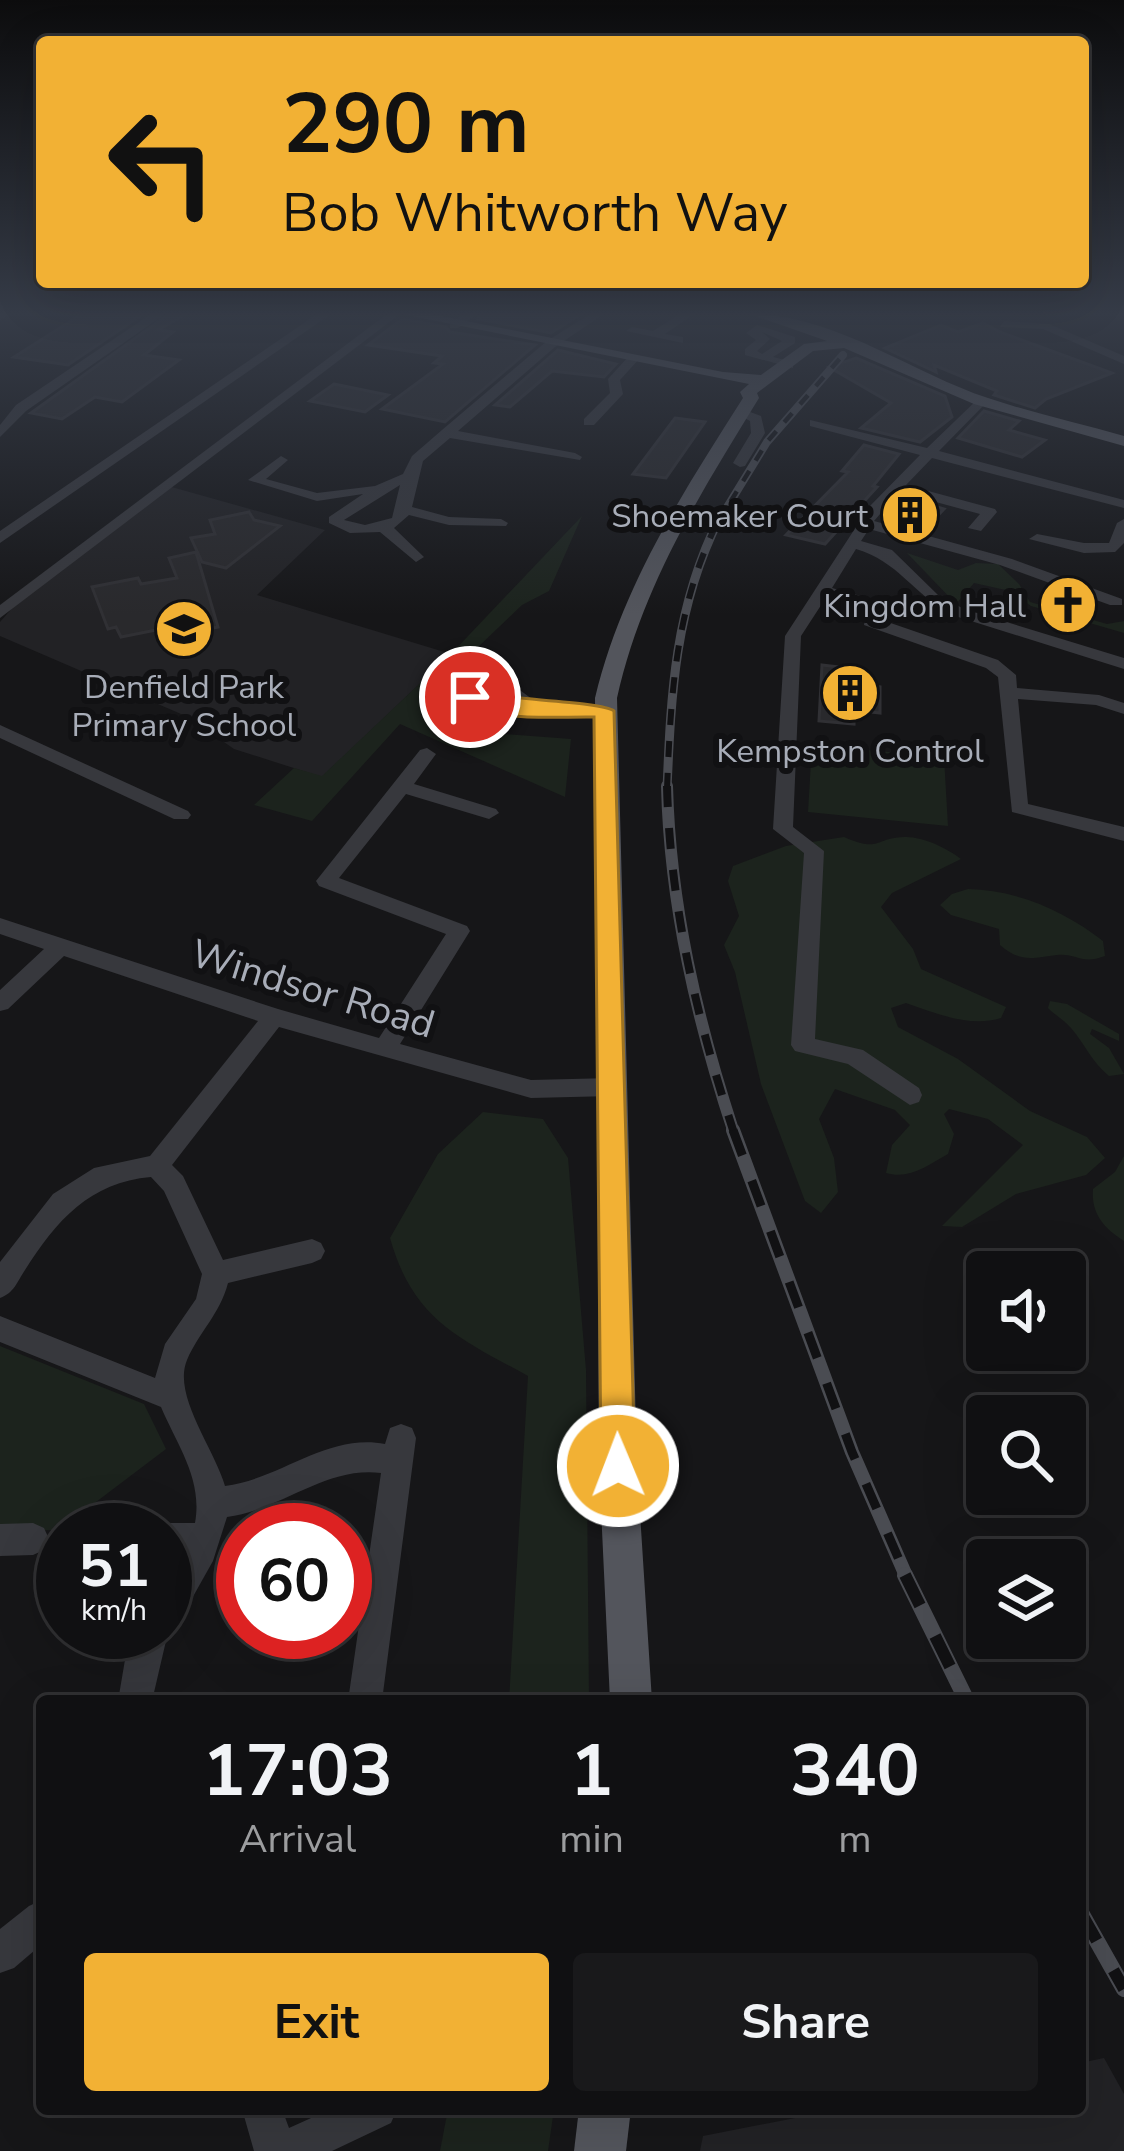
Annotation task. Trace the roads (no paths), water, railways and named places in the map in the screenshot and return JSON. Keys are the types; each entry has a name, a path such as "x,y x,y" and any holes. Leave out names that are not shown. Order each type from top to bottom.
{"main road":[{"path":"631,1695 618,1466 604,711 613,658 633,604 676,520 741,414"},
{"path":"1028,414 1124,441"},
{"path":"600,2151 604,2115"}],"street":[{"path":"0,538 179,414"},
{"path":"0,614 260,414"},
{"path":"406,510 407,477 417,459 470,414"},
{"path":"589,422 597,414"},
{"path":"740,463 758,433 752,414"},
{"path":"910,1095 855,1056 803,1045 814,851 783,829 793,636 865,523 968,414"},
{"path":"815,423 1124,504"},
{"path":"448,433 575,457"},
{"path":"281,460 249,485 316,497 384,487"},
{"path":"407,477 334,520 352,529 383,527 406,510 449,520 501,523"},
{"path":"897,487 990,512 976,528"},
{"path":"641,514 676,520"},
{"path":"865,523 1006,562 1116,602"},
{"path":"1037,539 1120,553 1124,524"},
{"path":"383,527 416,556"},
{"path":"850,543 886,553 932,598 958,612 1124,664"},
{"path":"822,590 876,605 870,622 992,664 1007,675 1019,808 1124,834"},
{"path":"482,683 467,691 475,700 534,709 604,711"},
{"path":"1009,693 1099,700 1124,709"},
{"path":"0,731 181,815"},
{"path":"385,1048 459,931 326,881 427,754"},
{"path":"401,786 488,813"},
{"name":"Windsor Road","path":"0,926 274,1017 531,1089 612,1087"},
{"path":"0,1003 61,946"},
{"path":"0,1286 72,1190 104,1172 157,1166 274,1017"},
{"path":"157,1166 174,1184 216,1274 208,1304 174,1354 168,1381 212,1478 216,1502 206,1538 192,1564"},
{"path":"216,1274 312,1251"},
{"path":"0,1329 157,1393 172,1394"},
{"path":"216,1502 258,1496 338,1458 400,1450 366,1695"},
{"path":"192,1538 206,1538"},
{"path":"136,1695 141,1659"},
{"path":"0,1954 36,1924"},
{"path":"264,2115 275,2151"},
{"path":"286,2151 364,2115"}],"railway":[{"path":"718,522 767,442 791,414"},
{"path":"667,788 684,618 719,519"},
{"path":"667,788 688,962 733,1131"},
{"path":"733,1131 852,1452 907,1578"},
{"path":"905,1575 964,1695"},
{"path":"1086,1922 1124,1989"}],"place":[{"name":"Shoemaker Court","path":"910,515"},
{"name":"Kingdom Hall","path":"1068,605"},
{"name":"Denfield Park Primary School","path":"184,629"},
{"name":"Kempston Control","path":"850,693"}]}
